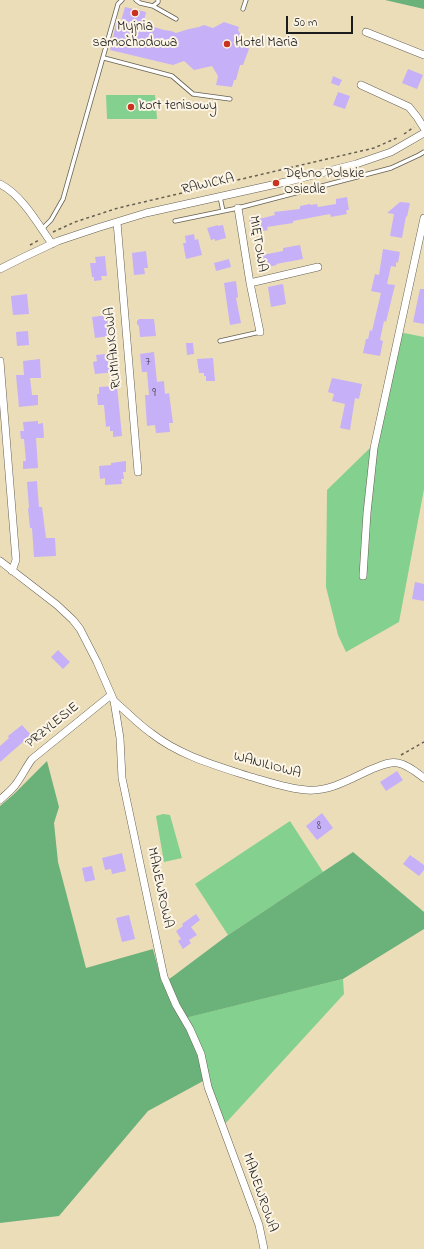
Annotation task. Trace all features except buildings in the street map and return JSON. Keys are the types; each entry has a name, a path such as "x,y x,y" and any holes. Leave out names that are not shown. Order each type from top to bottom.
{"street":[{"path":"366,32 424,56"},
{"path":"361,85 409,107 422,125"},
{"name":"RAWICKA","path":"0,269 74,235 146,213 290,180 377,158 391,152 424,133"},
{"path":"0,184 17,197 52,244"},
{"name":"MIĘTOWA","path":"238,208 250,283 260,332"},
{"path":"363,576 367,513 374,448 424,218"},
{"name":"RUMIANKOWA","path":"117,222 138,472"},
{"name":"MIĘTOWA","path":"250,283 318,267"},
{"path":"0,361 16,560 12,571"},
{"name":"MANEWROWA","path":"0,560 57,605 73,620 80,629 97,662 113,698 120,738 122,778 164,977 176,1005 190,1029 201,1054 208,1087 259,1225 264,1249"},
{"name":"WANILIOWA","path":"113,698 151,734 174,748 215,765 261,780 294,788 315,790 324,789 345,782 389,762"},
{"name":"PRZYLESIE","path":"0,800 15,786 32,759 113,698"},
{"path":"389,762 410,767 424,778"}],"lane":[{"path":"44,233 63,199 118,4 122,0"},
{"path":"136,0 140,3 153,6 176,19"},
{"path":"153,6 158,2 158,0"},
{"path":"243,9 246,0"},
{"path":"104,58 172,76 193,94 230,99"},
{"name":"MIĘTOWA","path":"175,221 238,208 391,168 424,152"},
{"path":"220,196 223,211"},
{"name":"MIĘTOWA","path":"220,341 260,332"}],"path":[{"path":"26,247 44,233 118,208 374,148 402,136 422,125"},
{"path":"389,762 424,742"}],"green space":[{"path":"385,0 424,0 424,9"},
{"name":"kort tenisowy","path":"106,95 155,95 157,119 107,119"},
{"path":"399,332 424,337 424,489 399,622 346,652 338,635 326,587 327,490 371,447"},
{"path":"47,761 59,807 54,823 58,862 86,968 153,949 162,983 228,935 353,852 424,912 424,929 343,979 185,1018 205,1080 148,1111 59,1216 0,1223 0,806"},
{"path":"163,814 170,815 182,858 164,862 156,816"},
{"path":"290,821 323,872 228,935 195,884"},
{"path":"343,979 344,994 224,1125 207,1087 184,1018"}],"place":[{"name":"Myjnia samochodowa","path":"135,13"},
{"name":"Hotel Maria","path":"227,44"},
{"name":"kort tenisowy","path":"131,107"},
{"name":"Dębno Polskie Osiedle","path":"276,183"}]}
